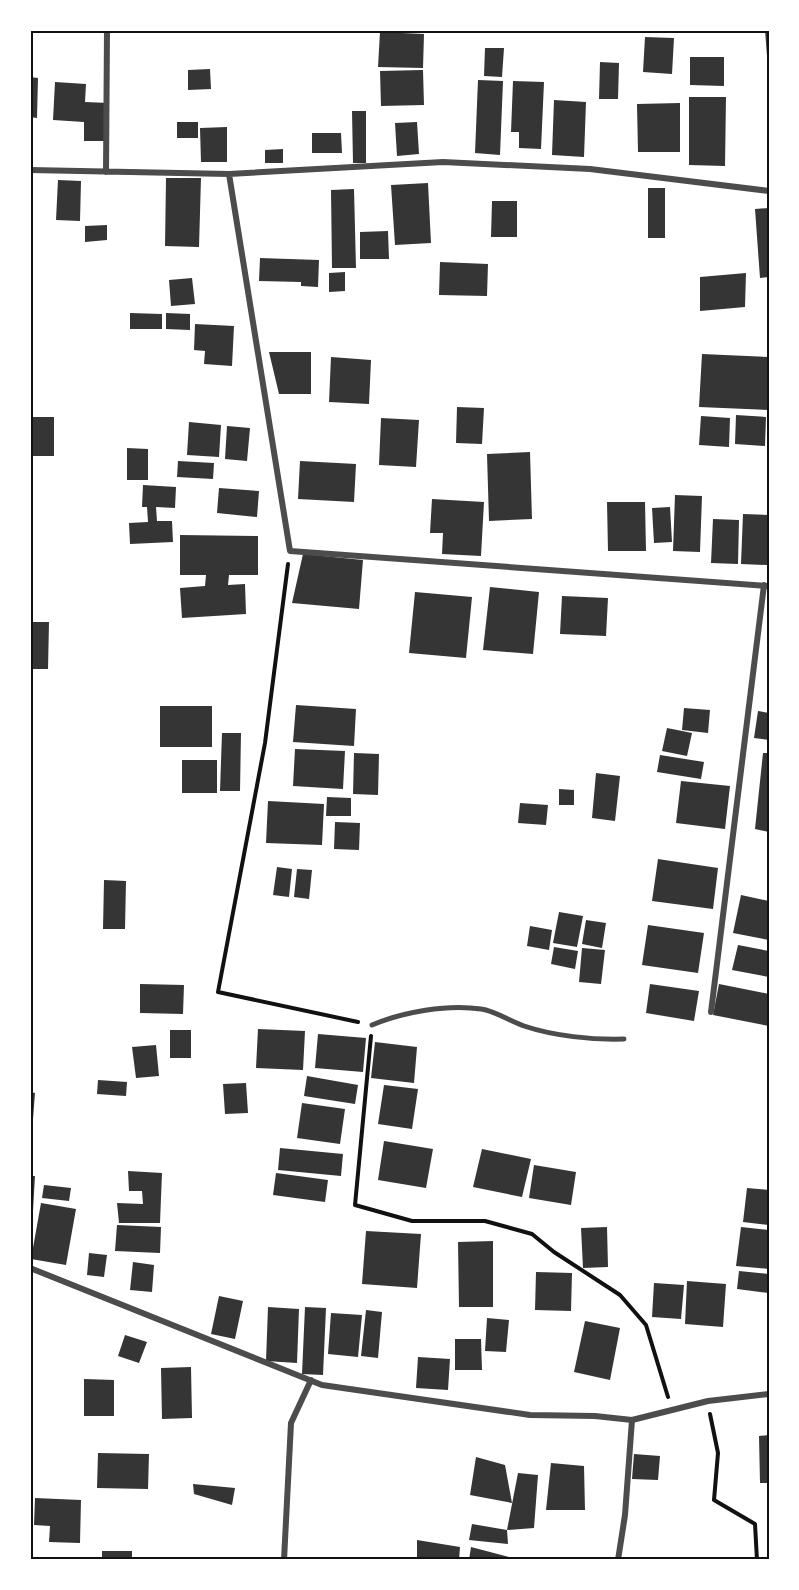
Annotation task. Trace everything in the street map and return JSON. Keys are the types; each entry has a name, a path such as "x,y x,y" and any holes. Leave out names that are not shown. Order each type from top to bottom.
{"street":[{"path":"106,172 107,30"},
{"path":"30,170 229,174 442,162 590,169 769,191"},
{"path":"229,174 290,551 766,585 711,1012"},
{"path":"372,1025 386,1019 454,1008 483,1009 525,1026 600,1040 624,1039"},
{"path":"30,1268 322,1385 530,1415 595,1416 632,1420 708,1401 769,1394"},
{"path":"284,1560 291,1423 311,1380"},
{"path":"618,1560 625,1515 632,1420"}],"path":[{"path":"708,1401 718,1453 714,1500 755,1524 757,1560"}],"building":[{"path":"765,30 769,30 769,56 767,56"},
{"path":"380,32 424,34 423,68 378,67"},
{"path":"645,37 674,38 672,74 643,72"},
{"path":"485,48 504,48 502,77 484,76"},
{"path":"690,57 724,57 724,86 690,85"},
{"path":"600,62 619,63 618,99 599,99"},
{"path":"210,69 211,89 188,90 188,70"},
{"path":"423,70 424,105 381,106 380,71"},
{"path":"30,77 38,78 37,118 30,117"},
{"path":"478,80 503,81 500,155 475,153"},
{"path":"513,81 544,82 541,149 519,148 519,132 511,132"},
{"path":"55,82 86,84 85,102 109,103 107,141 84,141 84,122 53,120"},
{"path":"689,97 726,97 725,166 689,165"},
{"path":"554,100 586,102 584,157 552,155"},
{"path":"680,103 680,152 638,152 637,104"},
{"path":"352,111 366,111 366,163 353,163"},
{"path":"177,122 198,122 198,138 177,138"},
{"path":"417,122 419,154 397,156 395,123"},
{"path":"227,127 227,162 201,162 200,128"},
{"path":"312,133 341,133 342,153 312,153"},
{"path":"283,149 283,163 265,163 265,150"},
{"path":"166,178 201,178 199,247 165,246"},
{"path":"58,180 81,181 80,221 56,220"},
{"path":"428,183 431,243 395,245 391,185"},
{"path":"648,188 665,188 665,238 648,238"},
{"path":"354,189 356,268 332,268 331,190"},
{"path":"492,201 517,201 517,237 491,237"},
{"path":"769,208 769,277 760,278 755,209"},
{"path":"107,225 107,240 85,242 85,226"},
{"path":"388,231 389,259 360,259 360,232"},
{"path":"260,258 319,260 318,287 301,286 301,282 259,281"},
{"path":"440,262 488,264 487,296 439,295"},
{"path":"345,272 345,291 329,292 329,273"},
{"path":"746,273 745,307 700,311 700,277"},
{"path":"192,278 195,304 171,306 169,280"},
{"path":"130,313 162,314 162,329 130,329"},
{"path":"166,313 190,314 190,330 166,329"},
{"path":"195,324 234,326 232,366 204,364 205,351 194,350"},
{"path":"269,352 311,352 311,394 279,394"},
{"path":"702,354 769,357 769,410 699,407"},
{"path":"331,357 371,360 369,404 329,402"},
{"path":"457,407 484,408 482,444 456,443"},
{"path":"736,415 766,417 765,446 735,444"},
{"path":"701,416 730,418 729,447 699,445"},
{"path":"30,417 54,417 54,456 30,456"},
{"path":"381,418 419,420 416,467 379,465"},
{"path":"189,422 221,425 219,457 187,455"},
{"path":"227,426 250,428 247,461 225,459"},
{"path":"127,448 148,449 148,480 127,480"},
{"path":"530,452 532,519 489,521 487,454"},
{"path":"178,461 214,463 213,479 177,477"},
{"path":"300,461 356,464 354,502 298,499"},
{"path":"143,485 176,487 175,508 156,507 157,521 172,521 173,542 130,544 129,523 148,522 147,507 142,507"},
{"path":"219,488 259,491 257,517 217,513"},
{"path":"675,495 702,496 700,552 673,551"},
{"path":"432,499 484,502 481,556 442,554 443,533 430,533"},
{"path":"607,502 645,502 646,551 608,551"},
{"path":"670,507 672,542 654,543 652,508"},
{"path":"743,514 769,515 767,565 741,564"},
{"path":"713,519 739,520 738,564 711,563"},
{"path":"180,535 258,536 258,575 229,575 228,585 245,584 246,614 182,618 180,588 205,586 206,575 180,575"},
{"path":"303,554 363,560 359,609 292,603"},
{"path":"490,587 539,592 533,654 483,650"},
{"path":"415,592 472,597 466,658 409,653"},
{"path":"562,596 608,598 606,636 560,634"},
{"path":"30,622 49,622 48,669 30,669"},
{"path":"296,705 356,709 354,746 293,742"},
{"path":"160,706 212,706 212,747 160,747"},
{"path":"684,708 710,710 708,733 682,730"},
{"path":"758,711 769,713 769,740 754,738"},
{"path":"667,728 692,733 687,756 662,751"},
{"path":"222,733 241,733 240,791 220,791"},
{"path":"295,749 345,751 343,789 293,786"},
{"path":"354,753 379,754 378,795 353,794"},
{"path":"763,753 769,753 769,832 755,829"},
{"path":"660,755 704,762 701,779 657,772"},
{"path":"182,760 217,760 217,793 182,793"},
{"path":"596,773 620,776 615,821 592,818"},
{"path":"681,781 730,786 725,829 676,823"},
{"path":"559,789 574,790 574,805 559,805"},
{"path":"327,797 351,798 351,816 326,816"},
{"path":"268,801 324,804 322,845 266,843"},
{"path":"520,803 548,805 546,825 518,823"},
{"path":"335,822 360,823 359,850 334,849"},
{"path":"658,859 718,868 713,909 652,901"},
{"path":"277,867 292,869 289,897 273,895"},
{"path":"297,869 312,870 309,899 294,897"},
{"path":"104,880 126,881 125,929 103,929"},
{"path":"741,895 769,901 769,940 733,933"},
{"path":"559,912 583,916 577,947 553,943"},
{"path":"586,920 606,923 602,948 582,944"},
{"path":"648,925 704,933 698,973 642,965"},
{"path":"530,926 552,930 549,950 527,946"},
{"path":"738,945 769,951 769,977 732,970"},
{"path":"554,947 578,951 575,969 551,964"},
{"path":"582,948 605,950 601,984 579,982"},
{"path":"140,984 184,985 183,1014 140,1013"},
{"path":"650,984 699,991 694,1021 646,1013"},
{"path":"719,984 769,994 769,1026 713,1015"},
{"path":"258,1029 305,1031 303,1070 256,1068"},
{"path":"170,1030 191,1030 191,1058 170,1058"},
{"path":"318,1034 366,1038 363,1072 315,1068"},
{"path":"375,1042 417,1047 414,1083 371,1078"},
{"path":"156,1045 159,1076 136,1078 132,1047"},
{"path":"307,1076 358,1085 355,1104 304,1096"},
{"path":"98,1080 127,1082 126,1096 97,1094"},
{"path":"246,1083 248,1113 225,1114 223,1084"},
{"path":"384,1085 418,1089 412,1129 378,1124"},
{"path":"30,1092 35,1093 33,1119 30,1118"},
{"path":"302,1103 345,1109 340,1144 297,1138"},
{"path":"384,1141 433,1149 426,1188 378,1180"},
{"path":"280,1148 343,1154 341,1176 278,1170"},
{"path":"482,1149 531,1159 522,1197 473,1187"},
{"path":"534,1165 576,1172 571,1205 529,1198"},
{"path":"128,1171 162,1173 160,1223 119,1223 117,1203 143,1204 142,1191 129,1191"},
{"path":"276,1173 328,1180 325,1202 273,1195"},
{"path":"30,1176 35,1176 33,1210 30,1210"},
{"path":"44,1185 71,1188 69,1201 42,1198"},
{"path":"747,1188 769,1190 769,1225 743,1222"},
{"path":"41,1203 76,1209 66,1265 31,1259"},
{"path":"117,1225 161,1227 160,1253 115,1251"},
{"path":"607,1227 608,1267 583,1268 581,1228"},
{"path":"741,1227 769,1230 769,1269 736,1266"},
{"path":"366,1231 421,1234 417,1288 362,1284"},
{"path":"493,1241 493,1307 459,1307 458,1242"},
{"path":"89,1253 107,1255 104,1277 87,1275"},
{"path":"133,1262 154,1265 152,1292 130,1290"},
{"path":"739,1271 769,1274 769,1293 737,1289"},
{"path":"536,1272 572,1273 571,1311 535,1310"},
{"path":"687,1281 726,1284 723,1327 685,1324"},
{"path":"654,1283 684,1285 681,1319 652,1317"},
{"path":"219,1296 243,1301 235,1339 211,1334"},
{"path":"268,1307 299,1309 297,1363 266,1361"},
{"path":"305,1307 326,1308 323,1375 302,1374"},
{"path":"366,1310 382,1312 378,1358 361,1356"},
{"path":"331,1313 362,1315 358,1357 328,1354"},
{"path":"487,1318 509,1320 506,1352 485,1351"},
{"path":"585,1321 620,1328 610,1380 574,1372"},
{"path":"125,1335 147,1342 139,1363 118,1356"},
{"path":"455,1339 481,1339 482,1370 455,1370"},
{"path":"418,1357 450,1359 448,1390 416,1388"},
{"path":"191,1367 192,1418 162,1419 161,1368"},
{"path":"84,1379 114,1380 114,1416 84,1416"},
{"path":"769,1435 769,1483 760,1483 759,1436"},
{"path":"98,1453 149,1454 148,1489 97,1488"},
{"path":"634,1454 660,1456 658,1480 632,1479"},
{"path":"476,1457 505,1465 512,1503 470,1495"},
{"path":"551,1463 584,1466 585,1510 546,1510"},
{"path":"518,1473 538,1475 534,1528 507,1530"},
{"path":"193,1484 235,1488 232,1505 194,1494"},
{"path":"35,1498 81,1500 80,1543 49,1542 50,1526 34,1525"},
{"path":"472,1524 507,1530 508,1544 469,1540"},
{"path":"417,1540 460,1547 459,1560 417,1560"},
{"path":"471,1547 517,1559 517,1560 469,1560"},
{"path":"102,1551 132,1551 132,1560 102,1560"}]}
